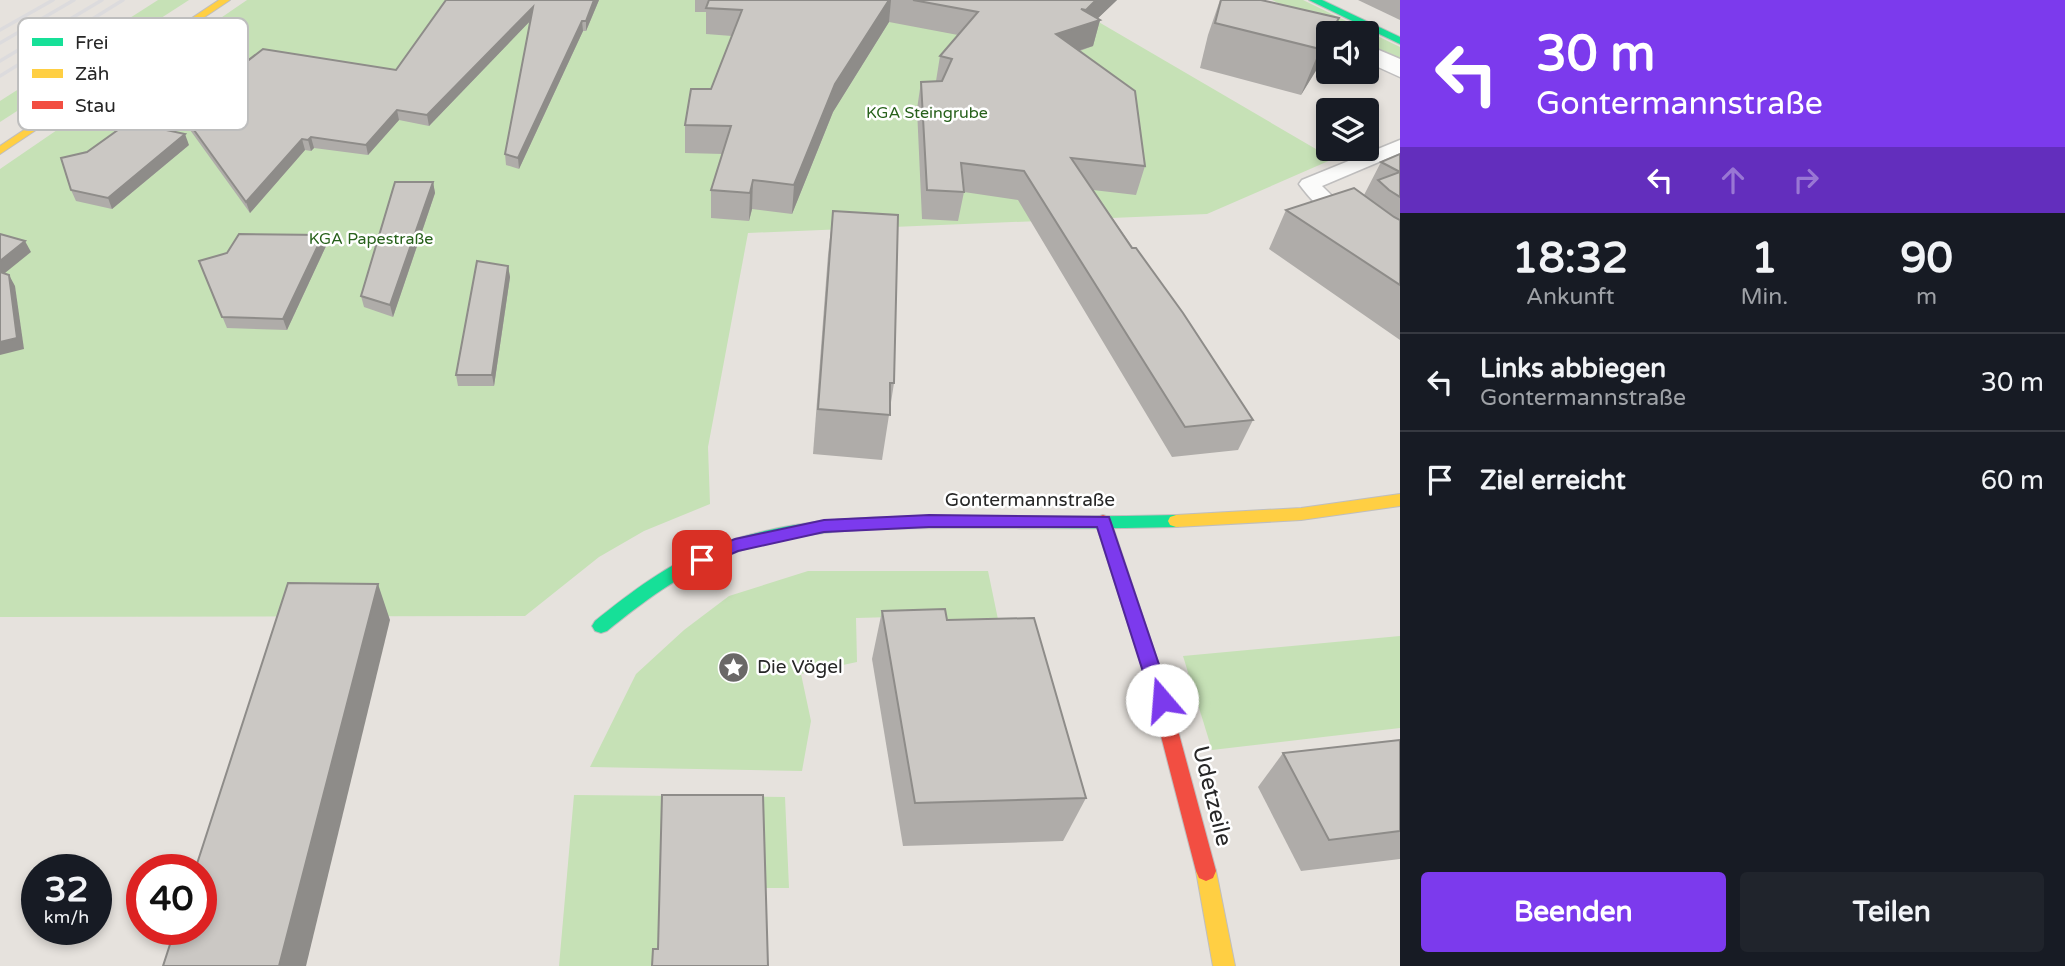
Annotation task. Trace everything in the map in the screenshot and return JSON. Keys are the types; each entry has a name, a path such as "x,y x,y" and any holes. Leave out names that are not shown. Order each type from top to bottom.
{"street":[{"path":"198,18 225,0"},
{"path":"1314,0 1400,41"},
{"path":"1379,58 1400,69"},
{"path":"0,152 33,130"},
{"name":"Gontermannstraße","path":"601,626 634,599 669,577 735,545 824,526 929,521 1261,517 1400,500"},
{"name":"Udetzeile","path":"1103,521 1178,750 1202,847 1224,966"}],"lane":[{"path":"1400,146 1309,184 1361,235 1400,260"}],"green space":[{"path":"158,0 189,0 161,18 130,18"},
{"name":"KGA Papestraße","path":"247,0 1061,0 1316,149 1316,161 1328,161 1207,214 748,233 708,447 710,504 644,531 599,557 525,616 0,617 0,169 57,130 248,130 248,18 221,18"},
{"path":"1272,0 1303,0 1346,21 1316,22"},
{"path":"1379,37 1400,47 1400,64 1379,54"},
{"path":"18,89 18,110 0,122 0,101"},
{"path":"808,571 988,571 1006,658 928,616 856,618 857,662 801,674 811,721 802,771 590,767 636,674 684,630 729,596"},
{"path":"1400,636 1400,728 1212,750 1183,656"},
{"path":"574,795 785,797 789,888 761,888 661,966 559,966"}],"building":[{"path":"446,0 594,0 518,158 505,154 533,7 427,115 397,110 366,145 311,137 308,140 302,139 246,202 194,130 248,130 248,61 263,49 396,70"},
{"path":"709,0 889,0 835,84 794,185 753,180 750,193 711,190 731,126 685,125 691,89 711,89 742,10 706,8"},
{"path":"913,0 1096,0 1086,10 1081,9 1100,20 1056,34 1135,91 1145,166 1071,158 1132,248 1136,248 1183,313 1253,420 1185,427 1024,171 961,163 964,192 927,190 921,82 942,81 952,59 940,56 978,12"},
{"path":"1221,0 1261,0 1339,18 1337,21 1316,21 1316,48 1215,23"},
{"path":"118,130 166,130 185,134 108,198 71,190 61,158 87,152"},
{"path":"1400,154 1400,172 1381,162"},
{"path":"1400,172 1400,197 1378,180"},
{"path":"395,182 433,182 390,305 361,296"},
{"path":"1354,188 1400,220 1400,285 1286,210"},
{"path":"833,211 898,215 894,383 890,383 890,415 818,409"},
{"path":"0,234 25,241 0,261"},
{"path":"239,234 323,235 283,319 222,317 199,261 227,253"},
{"path":"477,261 508,266 492,375 456,375"},
{"path":"0,272 9,275 17,338 0,342"},
{"path":"288,583 378,584 279,966 163,966 170,945 217,945 217,854 200,854"},
{"path":"945,609 947,620 1034,618 1086,798 915,803 882,611"},
{"path":"1400,740 1400,831 1329,840 1283,753"},
{"path":"662,795 763,795 768,966 652,966 653,949 658,949"}],"railway":[{"path":"21,18 53,0"},
{"path":"43,18 74,0"},
{"path":"72,18 102,0"},
{"path":"94,18 123,0"},
{"path":"0,30 18,20"},
{"path":"0,43 18,33"},
{"path":"0,61 18,50"},
{"path":"0,76 18,65"}],"traffic: fast":[{"path":"1314,0 1400,41"},
{"path":"601,626 642,594 686,567 717,552 779,533 876,523 1176,521"}],"traffic: slow":[{"path":"198,18 225,0"},
{"path":"0,151 31,130"},
{"path":"1176,521 1301,514 1400,500"},
{"path":"1206,871 1224,966"}],"traffic: jam":[{"path":"1103,521 1157,686 1206,871"}],"place":[{"name":"Die Vögel","path":"734,667"}],"route":[{"path":"702,560 735,545 824,526 929,521 1103,521 1162,700"}],"park label":[{"name":"KGA Steingrube","path":"927,113"}]}
